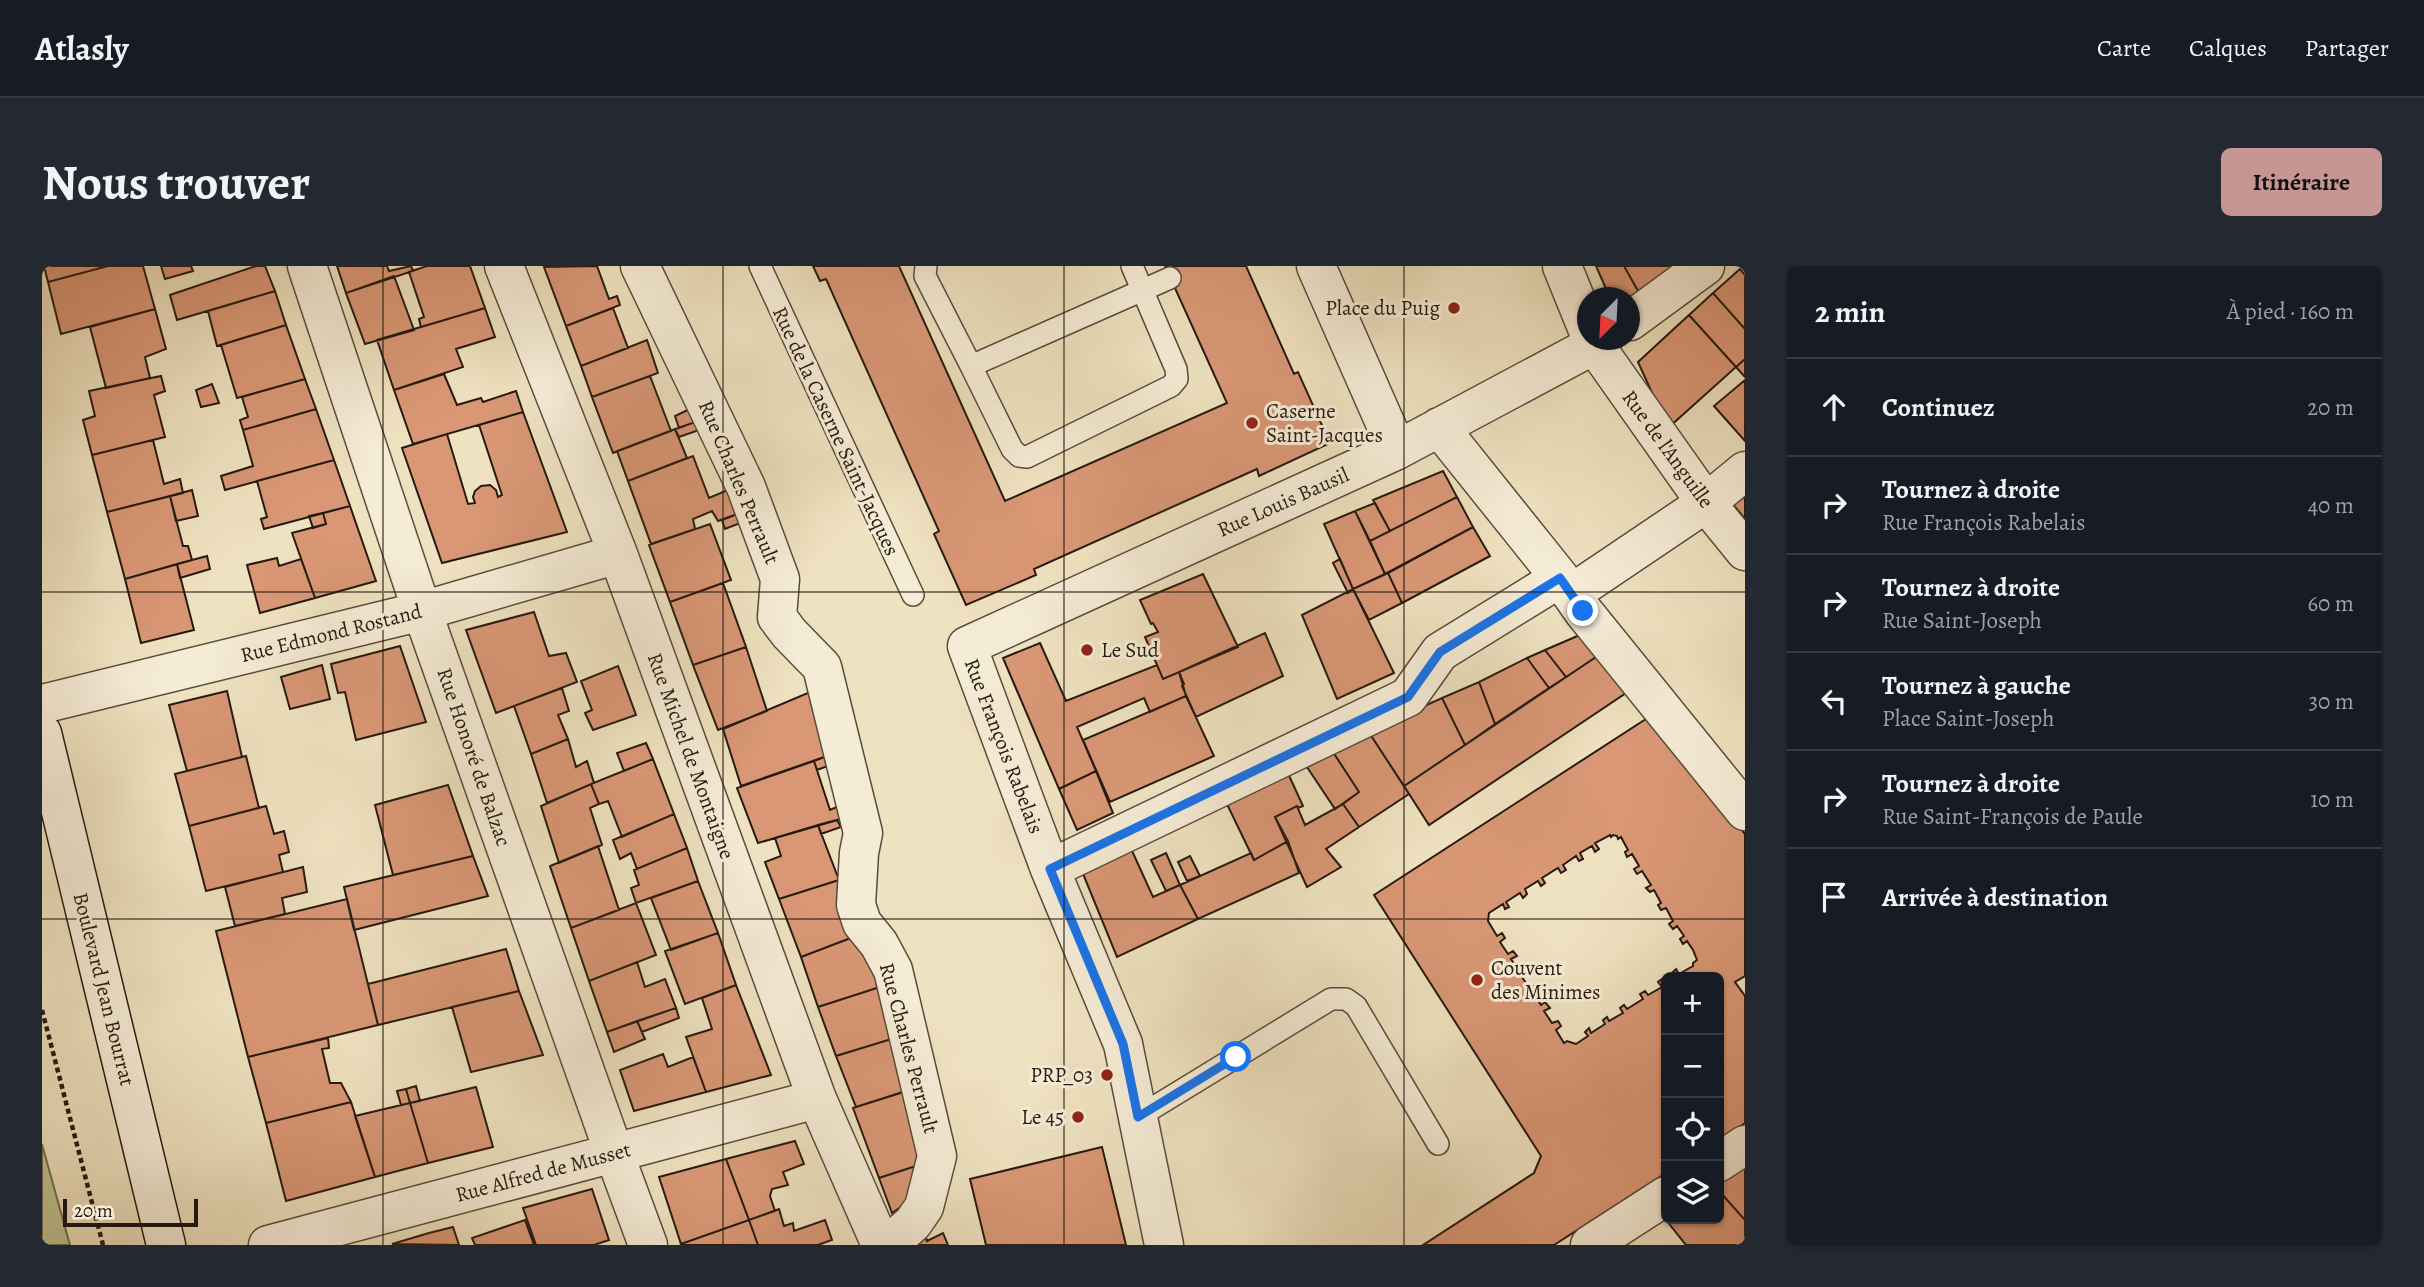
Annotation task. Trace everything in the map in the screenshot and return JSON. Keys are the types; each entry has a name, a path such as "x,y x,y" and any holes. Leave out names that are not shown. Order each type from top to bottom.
{"street":[{"name":"Rue Honoré de Balzac","path":"307,266 422,611 648,1245"},
{"name":"Rue Michel de Montaigne","path":"504,266 618,554 817,1099 881,1245"},
{"name":"Rue Charles Perrault","path":"640,266 746,487 780,579 777,617 822,667 863,833 856,905 862,923 879,944 893,970 937,1156 924,1207 913,1223 888,1245"},
{"path":"1316,266 1397,450"},
{"path":"1562,266 1577,300"},
{"path":"1640,313 1705,266"},
{"name":"Rue Louis Bausil","path":"967,646 1397,450 1577,349"},
{"name":"Rue de l'Anguille","path":"1602,350 1706,503 1745,551"},
{"path":"1438,427 1745,811"},
{"path":"1050,869 1408,697 1440,652 1565,586 1706,503 1745,471"},
{"name":"Rue Edmond Rostand","path":"42,704 422,611 618,554"},
{"name":"Rue François Rabelais","path":"967,646 1050,869 1123,1044 1164,1245"},
{"name":"Boulevard Jean Bourrat","path":"42,733 166,1245"},
{"name":"Rue Alfred de Musset","path":"268,1245 817,1099"},
{"path":"1720,1161 1745,1144"},
{"path":"1590,1245 1661,1199"}],"lane":[{"name":"Rue de la Caserne Saint-Jacques","path":"760,266 913,595"},
{"path":"926,266 925,276 1012,449 1018,456 1027,457 1171,386 1177,379 1176,369 1132,266"},
{"path":"971,366 1170,278"},
{"path":"1138,1117 1331,999 1346,999 1356,1006 1438,1144"}],"path":[{"path":"42,1010 103,1245"}],"green space":[{"path":"42,1144 43,1148 70,1245 42,1245"}],"building":[{"path":"44,266 108,266 48,282"},
{"path":"108,266 143,266 155,309 61,334 48,282"},
{"path":"161,266 191,266 193,271 165,279"},
{"path":"256,266 265,266 275,291 177,320 170,295"},
{"path":"337,266 387,266 389,271 411,266 413,271 346,293"},
{"path":"427,266 470,266 485,308 421,327 419,319 424,317 409,272"},
{"path":"597,266 609,299 617,296 620,305 566,326 544,267"},
{"name":"Caserne Saint-Jacques","path":"813,266 899,266 1005,501 1227,403 1165,266 1246,266 1294,374 1298,372 1330,443 1259,476 1257,469 1034,569 1036,575 966,605 934,534 939,531 826,279 820,281"},
{"path":"1596,266 1624,266 1636,287 1605,287"},
{"path":"1624,266 1679,266 1642,298 1640,287 1636,287"},
{"path":"1740,269 1745,275 1745,329 1713,293"},
{"path":"394,276 414,330 365,344 346,293"},
{"path":"275,291 286,325 217,346 208,311"},
{"path":"1713,293 1745,329 1745,359 1736,367 1689,315"},
{"path":"485,308 495,337 456,349 463,367 394,390 377,340"},
{"path":"613,308 628,348 581,366 566,326"},
{"path":"155,309 166,349 145,357 150,378 106,388 90,327"},
{"path":"1689,315 1736,367 1668,428 1638,362"},
{"path":"286,325 305,379 237,398 221,345"},
{"path":"647,340 658,373 592,397 581,366"},
{"path":"1745,359 1745,377 1736,367"},
{"path":"444,374 457,405 481,398 483,402 516,391 523,412 413,444 394,390"},
{"path":"161,376 165,391 154,395 165,437 92,455 83,420 95,416 89,391"},
{"path":"650,376 671,431 613,453 592,397"},
{"path":"305,379 316,409 243,430 240,420 248,417 242,397"},
{"path":"1745,380 1745,441 1714,406"},
{"path":"212,384 219,403 201,407 196,390"},
{"path":"696,406 701,420 679,428 675,416"},
{"path":"316,409 334,460 225,490 221,476 253,466 243,430"},
{"path":"523,412 567,532 442,563 402,448 447,434 468,504 475,503 475,491 481,486 490,485 496,490 498,497 502,495 479,425"},
{"path":"701,420 705,428 679,437 675,429"},
{"path":"675,429 687,458 628,481 617,451"},
{"path":"153,440 164,484 180,479 183,493 107,512 92,455"},
{"path":"693,456 709,498 730,489 740,513 718,521 712,511 693,519 695,529 651,544 628,481"},
{"path":"334,460 350,506 264,529 261,519 267,517 257,481"},
{"path":"1443,471 1457,497 1390,531 1373,500"},
{"path":"192,490 198,516 176,521 170,496"},
{"path":"1745,491 1745,519 1731,502"},
{"path":"170,496 183,546 188,546 192,560 125,579 107,512"},
{"path":"1457,497 1473,527 1385,574 1370,541"},
{"path":"1375,503 1390,531 1370,541 1355,511"},
{"path":"350,506 376,581 315,598 292,533 326,524 323,513"},
{"path":"1355,511 1385,574 1353,589 1324,524"},
{"path":"323,513 326,524 313,528 309,516"},
{"path":"740,513 743,522 725,529 722,520"},
{"path":"710,524 731,580 670,602 649,545"},
{"path":"1473,527 1490,556 1402,603 1388,573"},
{"path":"207,556 210,569 180,578 177,564"},
{"path":"277,558 279,566 301,559 315,598 260,613 247,565"},
{"path":"1340,559 1353,589 1348,593 1333,563"},
{"path":"177,564 194,630 141,643 125,579"},
{"path":"1388,573 1402,603 1369,620 1353,589"},
{"path":"1203,574 1238,647 1163,679 1145,637 1158,632 1153,623 1151,624 1140,600"},
{"path":"723,583 746,647 693,665 670,602"},
{"path":"1353,589 1394,673 1337,699 1302,615"},
{"path":"534,612 549,656 566,653 577,682 496,713 466,630"},
{"path":"1265,633 1283,676 1196,717 1182,686 1184,684 1179,672"},
{"path":"1582,634 1599,655 1566,677 1545,650"},
{"path":"1040,643 1066,701 1157,665 1163,679 1179,672 1186,696 1150,712 1144,698 1077,727 1096,771 1059,789 1003,658"},
{"path":"400,646 426,722 356,740 345,692 338,693 331,664"},
{"path":"746,647 767,711 718,730 693,665"},
{"path":"1545,650 1566,677 1549,688 1527,658"},
{"path":"1599,655 1629,691 1429,825 1404,786"},
{"path":"1527,658 1549,688 1495,724 1479,682"},
{"path":"322,665 330,699 290,709 281,677"},
{"path":"618,666 636,715 593,730 585,713 592,710 581,681"},
{"path":"1479,682 1495,724 1465,745 1442,698"},
{"path":"562,688 569,711 558,715 568,739 531,754 514,706"},
{"path":"227,691 242,757 187,771 169,705"},
{"path":"810,692 827,756 741,786 723,729"},
{"path":"1186,696 1214,756 1110,802 1083,740"},
{"path":"1442,698 1465,745 1404,786 1368,731"},
{"name":"Couvent des Minimes","path":"1649,717 1745,834 1745,976 1735,982 1745,996 1745,1123 1724,1137 1724,972 1682,972 1697,960 1693,950 1687,941 1683,944 1680,939 1684,936 1677,926 1673,929 1669,924 1673,921 1666,908 1661,910 1658,905 1661,903 1654,890 1650,892 1646,888 1651,885 1642,871 1637,874 1634,869 1639,866 1632,854 1627,857 1625,852 1628,850 1621,837 1618,839 1617,836 1610,835 1595,843 1599,849 1595,852 1592,846 1580,853 1583,859 1579,861 1576,856 1563,865 1566,870 1561,873 1558,868 1542,878 1545,883 1541,886 1538,881 1525,889 1527,894 1523,898 1520,893 1506,902 1509,907 1505,909 1503,904 1489,913 1488,921 1497,936 1502,933 1505,938 1500,942 1508,954 1513,951 1517,956 1511,959 1519,971 1524,969 1527,973 1522,977 1530,989 1535,985 1538,990 1534,994 1541,1005 1545,1002 1550,1008 1544,1011 1552,1023 1558,1021 1561,1026 1556,1030 1564,1043 1567,1041 1576,1044 1588,1036 1585,1032 1589,1028 1591,1033 1605,1024 1603,1020 1607,1017 1609,1021 1623,1013 1620,1008 1624,1005 1627,1009 1643,999 1640,994 1645,991 1648,995 1661,988 1661,1176 1554,1245 1423,1245 1534,1173 1541,1156 1374,895"},
{"path":"1368,731 1409,794 1359,827 1343,804 1359,792 1331,749"},
{"path":"568,739 576,767 587,761 594,783 547,803 531,754"},
{"path":"646,743 653,759 624,771 617,753"},
{"path":"1331,749 1359,792 1335,809 1303,761"},
{"path":"246,756 259,808 189,826 175,774"},
{"path":"827,756 836,763 817,770 814,761"},
{"path":"653,759 674,814 622,837 608,801 599,804 591,784"},
{"path":"814,761 830,810 839,806 844,818 758,843 737,788"},
{"path":"1286,769 1303,806 1297,806 1275,817 1288,841 1254,860 1224,798"},
{"path":"1096,771 1113,813 1077,830 1059,789"},
{"path":"591,784 599,804 590,808 602,845 559,863 541,806"},
{"path":"448,785 473,856 393,875 375,805"},
{"path":"1343,804 1359,827 1326,849 1341,867 1307,887 1275,817 1297,806 1305,825"},
{"path":"266,806 274,834 284,831 289,852 279,855 283,872 206,891 189,826"},
{"path":"674,814 687,848 637,869 631,853 620,859 613,840"},
{"path":"837,820 841,827 821,834 818,825"},
{"path":"818,825 839,880 779,899 765,862 781,856 775,838"},
{"path":"1288,841 1299,873 1198,919 1180,885 1251,853 1254,860"},
{"path":"1128,842 1153,897 1180,885 1198,919 1117,957 1079,864"},
{"path":"598,846 619,910 571,928 550,866"},
{"path":"687,848 698,881 636,903 631,888 639,885 634,870"},
{"path":"1166,853 1180,885 1166,891 1151,860"},
{"path":"473,856 488,896 354,930 344,887"},
{"path":"1190,856 1200,876 1187,881 1178,862"},
{"path":"303,867 307,892 282,898 285,914 235,926 225,887"},
{"path":"839,880 856,936 801,957 779,899"},
{"path":"698,881 718,933 671,950 651,898"},
{"path":"347,899 378,1025 248,1057 216,931"},
{"path":"636,903 656,955 589,981 571,928"},
{"path":"718,933 736,985 685,1004 665,951"},
{"path":"856,936 883,986 818,1007 801,957"},
{"path":"506,949 519,991 378,1025 368,984"},
{"path":"637,962 645,987 665,979 676,1008 607,1032 589,981"},
{"path":"736,985 771,1075 706,1092 686,1037 712,1029 702,998"},
{"path":"883,986 898,1037 836,1056 818,1007"},
{"path":"519,991 543,1055 471,1072 452,1007"},
{"path":"676,1008 679,1018 642,1032 637,1021"},
{"path":"637,1021 645,1039 614,1052 607,1032"},
{"path":"898,1037 912,1089 856,1107 836,1056"},
{"path":"328,1038 329,1048 322,1049 330,1083 341,1083 351,1102 266,1123 248,1057"},
{"path":"663,1054 668,1067 693,1057 706,1092 634,1111 620,1070"},
{"path":"416,1086 420,1101 410,1103 406,1089"},
{"path":"476,1087 493,1147 428,1163 410,1103"},
{"path":"406,1089 410,1103 401,1105 397,1091"},
{"path":"910,1090 922,1164 879,1178 853,1108"},
{"path":"351,1102 375,1177 286,1201 266,1123"},
{"path":"410,1103 428,1163 375,1177 355,1116"},
{"path":"795,1141 804,1164 783,1172 788,1185 772,1189 770,1196 775,1211 749,1220 726,1159"},
{"path":"1102,1147 1126,1245 986,1245 970,1179"},
{"path":"726,1159 749,1220 681,1244 659,1177"},
{"path":"1745,1162 1745,1220 1724,1197 1724,1176"},
{"path":"922,1164 908,1202 892,1213 879,1178"},
{"path":"592,1189 609,1240 594,1245 536,1245 523,1208"},
{"path":"1724,1197 1745,1220 1745,1245 1686,1245 1669,1224 1724,1224"},
{"path":"779,1209 784,1226 793,1223 794,1231 825,1220 832,1240 818,1245 758,1245 749,1220"},
{"path":"525,1220 534,1245 475,1245 472,1238"},
{"path":"749,1220 758,1245 681,1244"},
{"path":"921,1222 927,1241 943,1233 948,1245 905,1245"},
{"path":"453,1227 459,1245 392,1244 429,1233"}],"place":[{"name":"Place du Puig","path":"1454,308"},
{"name":"Caserne Saint-Jacques","path":"1252,423"},
{"name":"Le Sud","path":"1087,650"},
{"name":"Couvent des Minimes","path":"1477,980"},
{"name":"PRP_03","path":"1107,1075"},
{"name":"Le 45","path":"1078,1117"}],"route":[{"path":"1236,1057 1138,1117 1123,1044 1050,869 1408,697 1440,652 1560,578 1583,611"}]}
